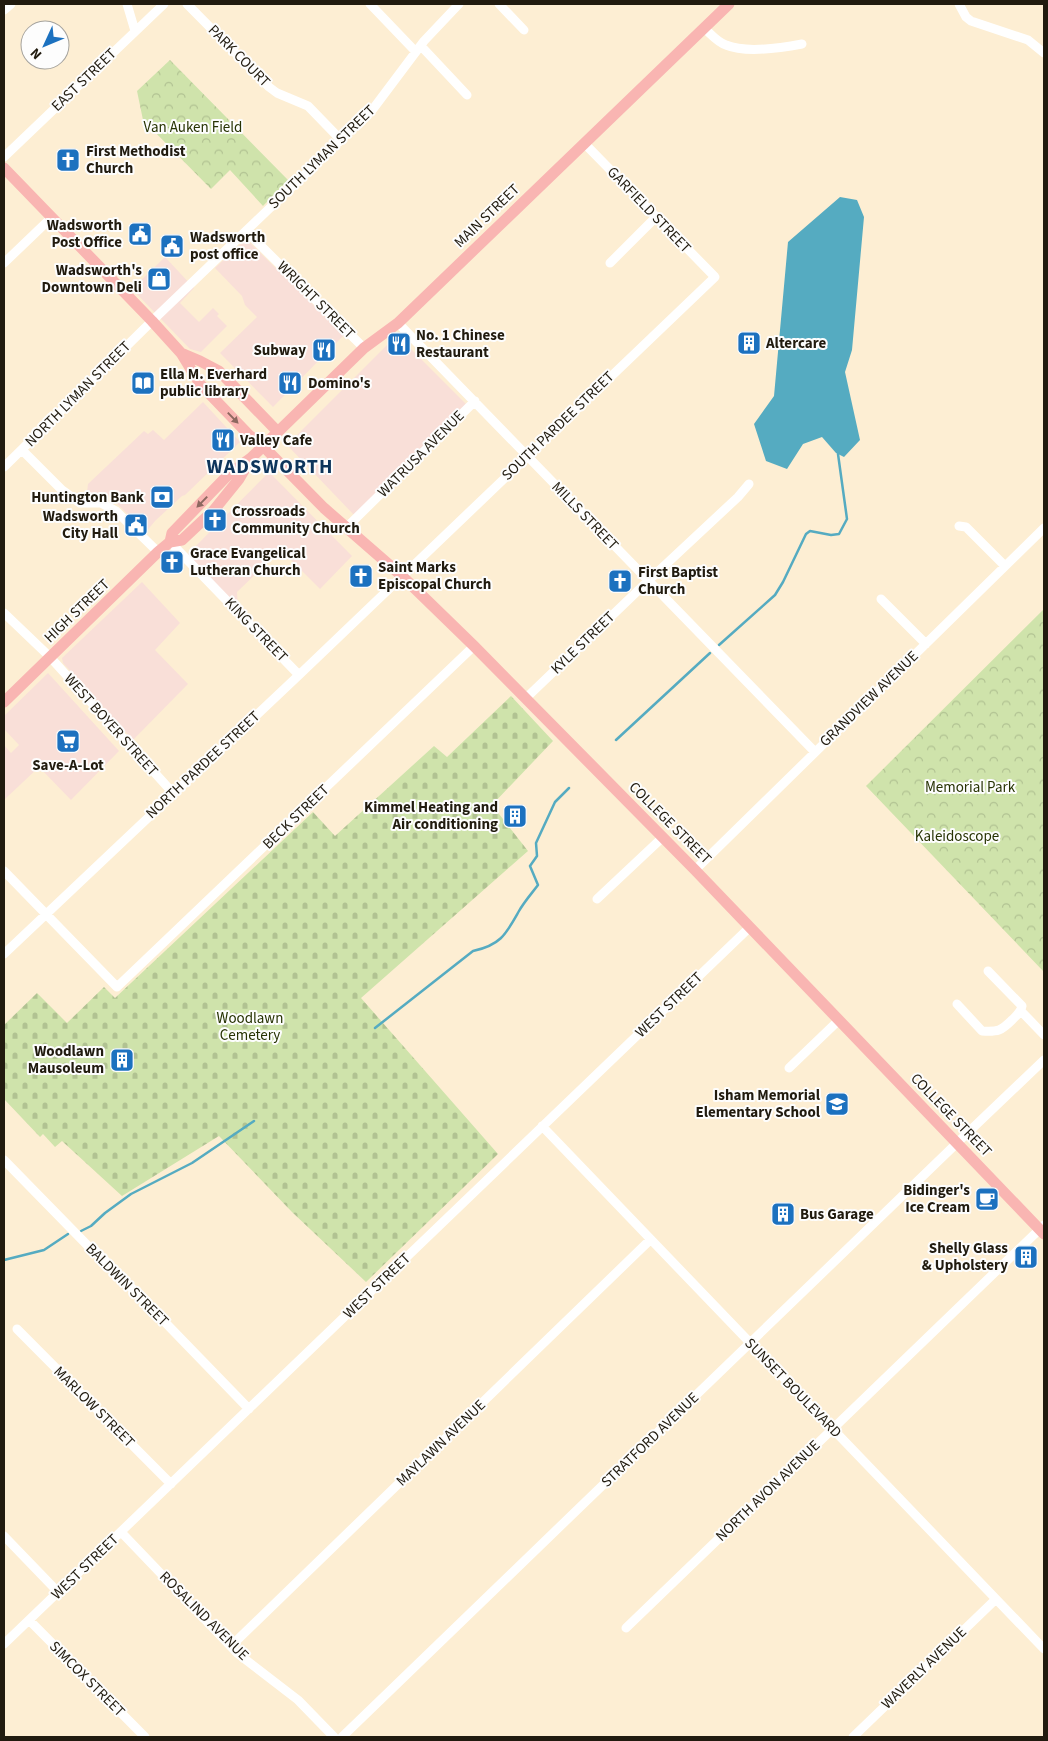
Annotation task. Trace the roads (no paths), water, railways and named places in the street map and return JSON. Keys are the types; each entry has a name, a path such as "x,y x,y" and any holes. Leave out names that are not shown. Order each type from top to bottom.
{"main road":[{"name":"MAIN STREET","path":"263,446 364,348 398,323 729,4"},
{"path":"4,168 181,353 219,371 277,432"},
{"name":"COLLEGE STREET","path":"181,353 195,377 249,435 263,446 324,508 402,576 474,646 663,837 957,1143 1043,1229"},
{"path":"195,377 198,368 206,364"},
{"name":"HIGH STREET","path":"4,702 158,552 170,542 182,540 214,510 239,479 251,458 263,446"}],"street":[{"path":"4,10 11,4"},
{"path":"127,4 135,31"},
{"name":"EAST STREET","path":"4,157 164,4"},
{"name":"PARK COURT","path":"187,4 269,87 277,93 308,106 341,140"},
{"path":"370,4 467,95"},
{"name":"SOUTH LYMAN STREET","path":"152,321 373,109 419,49 459,4"},
{"path":"499,4 524,30"},
{"path":"959,4 966,17 971,21 1028,40 1044,53"},
{"path":"704,28 719,41 732,48 770,48 802,44"},
{"name":"GARFIELD STREET","path":"584,143 715,277"},
{"path":"4,263 52,217"},
{"path":"610,263 656,217"},
{"name":"WRIGHT STREET","path":"246,231 364,348"},
{"name":"SOUTH PARDEE STREET","path":"402,576 715,277"},
{"name":"NORTH LYMAN STREET","path":"4,467 152,321"},
{"name":"MILLS STREET","path":"398,323 815,752"},
{"name":"WATRUSA AVENUE","path":"347,527 474,402"},
{"path":"22,450 62,490 80,503 101,503 116,511 158,552"},
{"name":"KYLE STREET","path":"525,699 648,580 738,497 749,484"},
{"path":"960,526 966,527 1006,566"},
{"name":"GRANDVIEW AVENUE","path":"695,870 1044,528"},
{"name":"KING STREET","path":"170,542 299,675"},
{"name":"NORTH PARDEE STREET","path":"4,954 402,576"},
{"path":"881,599 926,644"},
{"name":"WEST BOYER STREET","path":"4,613 50,658 173,793"},
{"name":"BECK STREET","path":"45,914 117,987 474,646"},
{"path":"597,899 663,837"},
{"path":"4,871 45,914"},
{"name":"WEST STREET","path":"4,1644 750,927"},
{"path":"957,1004 982,1030 993,1032 1003,1029 1021,1011 1022,1006 988,971"},
{"path":"1021,1011 1044,1035"},
{"path":"789,1068 839,1020"},
{"name":"STRATFORD AVENUE","path":"342,1737 1044,1060"},
{"name":"SUNSET BOULEVARD","path":"542,1126 1044,1649"},
{"name":"BALDWIN STREET","path":"4,1160 92,1250 95,1250 249,1409"},
{"name":"NORTH AVON AVENUE","path":"626,1628 1043,1229"},
{"name":"MAYLAWN AVENUE","path":"231,1646 650,1240"},
{"name":"MARLOW STREET","path":"17,1330 172,1484"},
{"name":"ROSALIND AVENUE","path":"121,1532 231,1646 298,1700 334,1737"},
{"path":"4,1536 58,1592"},
{"name":"WAVERLY AVENUE","path":"853,1737 996,1599"},
{"name":"SIMCOX STREET","path":"29,1620 145,1737"}],"water":[{"path":"840,197 857,200 864,217 852,350 845,372 860,440 844,457 836,453 822,437 803,444 787,469 766,461 754,424 774,396 788,242"}],"waterway":[{"path":"719,645 775,595 806,534 810,531 831,535 839,534 847,519 838,454"},
{"path":"616,740 710,653"},
{"path":"375,1028 473,951 482,949 502,937 523,904 538,885 530,866 537,856 536,843 555,802 569,788"},
{"path":"81,1231 91,1226 131,1194 192,1163 254,1121"},
{"path":"4,1260 44,1250 68,1234"}],"place":[{"name":"First Methodist Church","path":"68,160"},
{"name":"Wadsworth Post Office","path":"140,234"},
{"name":"Wadsworth post office","path":"172,246"},
{"name":"Wadsworth's Downtown Deli","path":"159,279"},
{"name":"Altercare","path":"749,343"},
{"name":"No. 1 Chinese Restaurant","path":"399,344"},
{"name":"Subway","path":"324,350"},
{"name":"Ella M. Everhard public library","path":"143,383"},
{"name":"Domino's","path":"290,383"},
{"name":"Valley Cafe","path":"223,440"},
{"name":"Huntington Bank","path":"162,497"},
{"name":"Crossroads Community Church","path":"215,520"},
{"name":"Wadsworth City Hall","path":"136,525"},
{"name":"Grace Evangelical Lutheran Church","path":"172,562"},
{"name":"Saint Marks Episcopal Church","path":"361,576"},
{"name":"First Baptist Church","path":"620,581"},
{"name":"Save-A-Lot","path":"68,741"},
{"name":"Kimmel Heating and Air conditioning","path":"515,816"},
{"name":"Woodlawn Mausoleum","path":"122,1060"},
{"name":"Isham Memorial Elementary School","path":"837,1104"},
{"name":"Bidinger's Ice Cream","path":"987,1199"},
{"name":"Bus Garage","path":"783,1214"},
{"name":"Shelly Glass & Upholstery","path":"1026,1257"}],"district":[{"name":"WADSWORTH","path":"270,467"}],"park label":[{"name":"Van Auken Field","path":"193,127"},
{"name":"Memorial Park","path":"970,787"},
{"name":"Kaleidoscope","path":"957,836"},
{"name":"Woodlawn Cemetery","path":"250,1026"}]}
